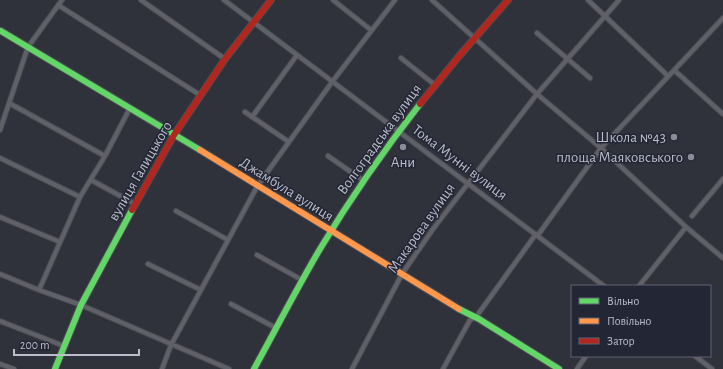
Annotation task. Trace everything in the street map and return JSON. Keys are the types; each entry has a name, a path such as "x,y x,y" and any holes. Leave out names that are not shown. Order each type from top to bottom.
{"street":[{"path":"0,130 28,47 62,0"},
{"path":"141,0 225,59"},
{"name":"Тома Мунні вулиця","path":"224,0 603,285"},
{"name":"вулиця Галицького","path":"55,369 81,305 174,135 225,59 270,0"},
{"path":"333,0 371,30"},
{"path":"162,369 171,345 258,185 332,82 395,0"},
{"path":"432,0 537,94 601,148 686,227 723,258"},
{"name":"Волгоградська вулиця","path":"254,369 331,230 364,180 435,85 474,37 508,0"},
{"path":"588,0 668,76"},
{"name":"Макарова вулиця","path":"352,369 402,274 467,183 537,94 619,0"},
{"path":"58,5 200,95"},
{"path":"443,369 470,320 476,317 601,148 723,18"},
{"name":"Джамбула вулиця","path":"1,31 258,185 469,315 476,317 559,369"},
{"path":"537,33 590,78"},
{"path":"252,116 296,55"},
{"path":"401,58 435,85"},
{"path":"674,70 723,114"},
{"path":"9,103 105,156"},
{"path":"39,290 80,197 105,156 130,108"},
{"path":"245,112 289,142"},
{"path":"328,156 364,180"},
{"path":"0,158 80,197"},
{"path":"692,216 723,179"},
{"path":"91,180 135,204"},
{"path":"176,211 228,240"},
{"path":"0,217 60,242"},
{"path":"640,285 686,227"},
{"path":"257,255 302,280"},
{"path":"148,264 201,290"},
{"path":"0,274 81,305 229,369"},
{"path":"231,304 276,328"},
{"path":"0,321 64,346"},
{"path":"577,369 585,357"},
{"path":"696,357 712,369"},
{"path":"0,364 14,369"}],"traffic: fast":[{"path":"1,31 200,150"},
{"path":"254,369 331,230 393,139 420,104"},
{"path":"55,369 81,305 132,210"},
{"path":"459,309 479,319 559,369"}],"traffic: slow":[{"path":"200,150 459,309"}],"traffic: jam":[{"path":"132,210 174,135 225,59 271,0"},
{"path":"420,104 508,0"}],"place":[{"name":"Школа №43","path":"674,137"},
{"name":"Ани","path":"403,147"},
{"name":"площа Маяковського","path":"691,157"}]}
